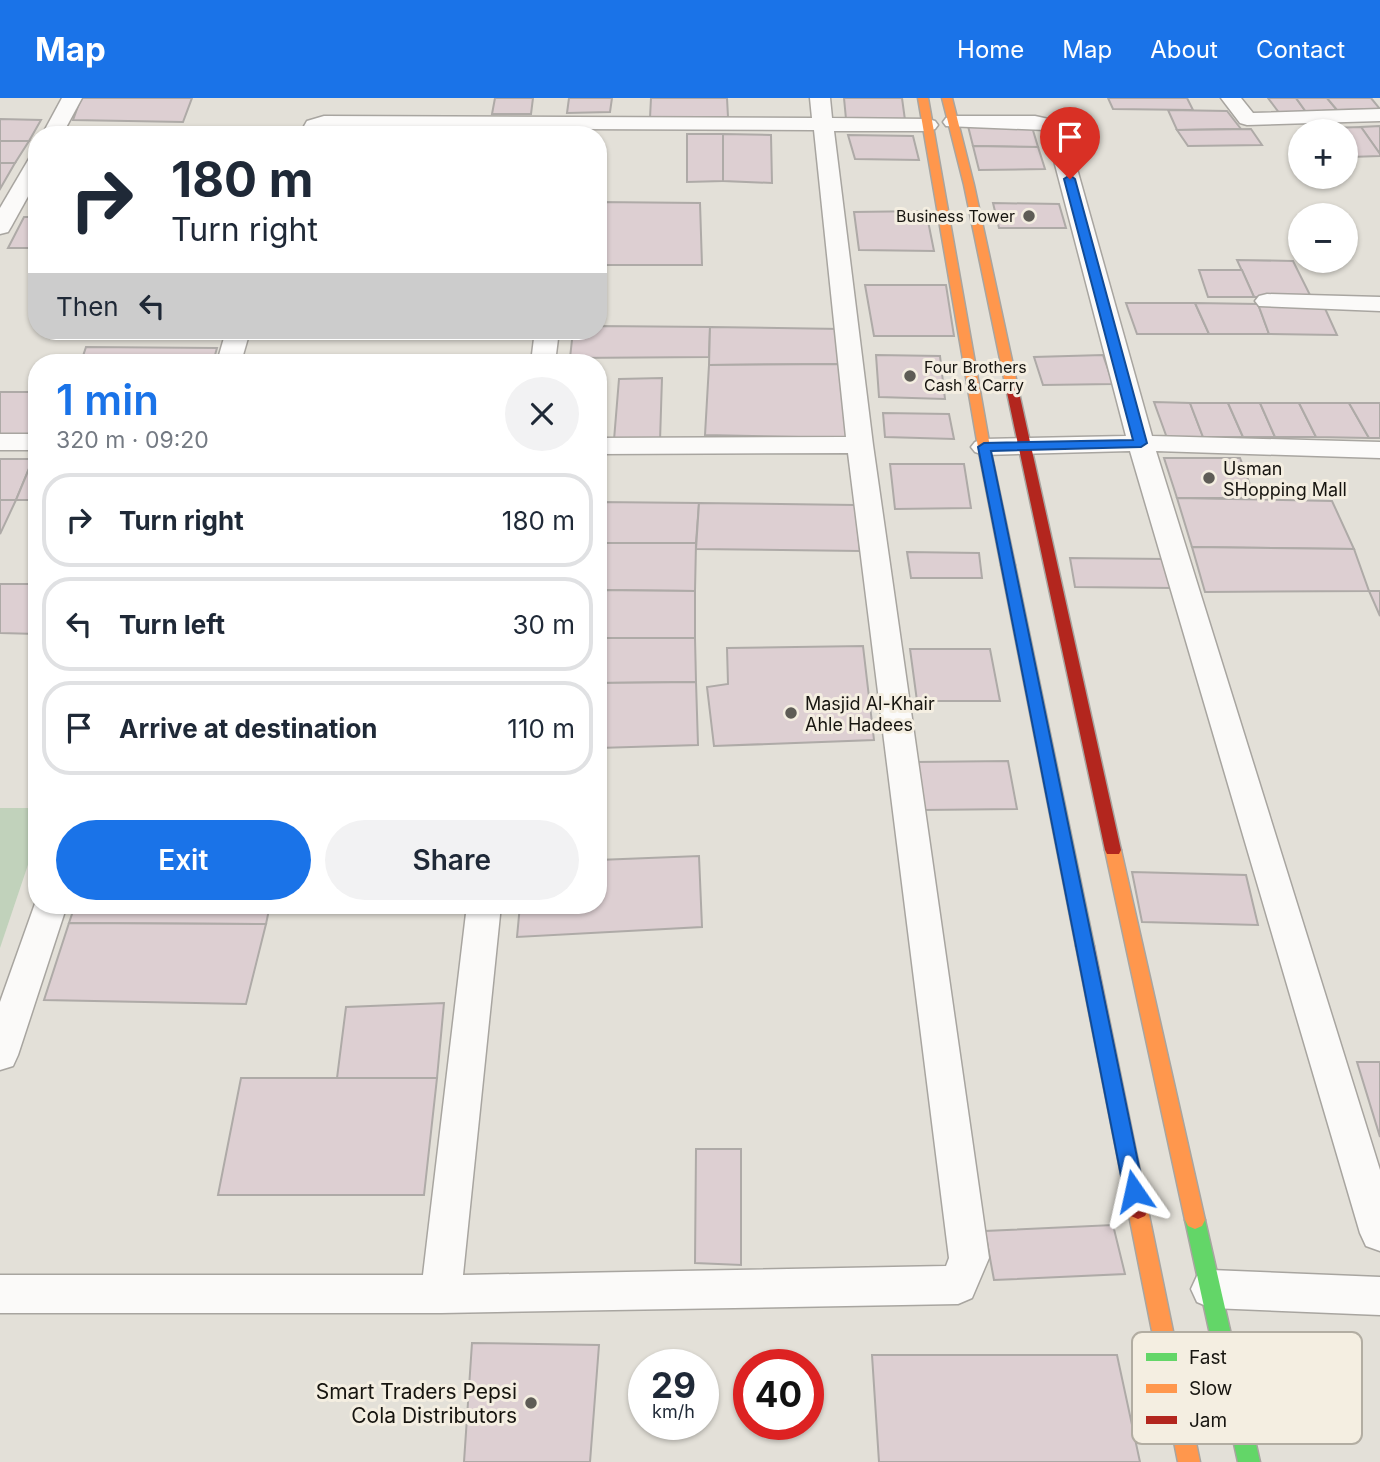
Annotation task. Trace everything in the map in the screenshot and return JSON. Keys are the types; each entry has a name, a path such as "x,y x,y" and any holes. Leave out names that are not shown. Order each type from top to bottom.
{"street":[{"path":"56,126 72,98"},
{"path":"0,1294 441,1294 958,1284 969,1258 860,445 820,98"},
{"path":"923,98 984,447 1163,1332"},
{"path":"947,98 1220,1332"},
{"path":"1231,98 1247,119 1380,115"},
{"path":"314,126 324,122 446,126"},
{"path":"953,122 1035,122 1055,126 1141,443 1380,1233"},
{"path":"607,129 928,125"},
{"path":"4,215 28,176"},
{"path":"4,215 28,211"},
{"path":"1267,301 1380,304"},
{"path":"0,442 28,442"},
{"path":"984,447 1141,443 1380,450"},
{"path":"607,446 860,445"},
{"path":"0,1055 47,914"},
{"path":"441,1294 483,914"},
{"path":"1211,1289 1380,1296"},
{"path":"1185,1444 1189,1462"},
{"path":"1245,1444 1249,1462"}],"green space":[{"path":"0,808 28,808 28,865 0,948"}],"building":[{"path":"81,98 192,98 183,122 73,120"},
{"path":"495,98 533,98 531,114 492,114"},
{"path":"569,98 612,98 610,112 567,113"},
{"path":"651,98 727,98 728,117 650,118"},
{"path":"844,98 902,98 905,120 846,119"},
{"path":"1108,98 1187,98 1193,110 1113,109"},
{"path":"1268,98 1296,98 1306,112 1280,114"},
{"path":"1296,98 1327,98 1337,110 1306,112"},
{"path":"1327,98 1371,98 1380,109 1337,110"},
{"path":"1168,110 1227,111 1241,129 1177,130"},
{"path":"0,119 41,120 38,126 28,126 28,141 0,141"},
{"path":"968,126 1032,127 1038,147 973,146"},
{"path":"1380,126 1380,154 1361,127"},
{"path":"1358,127 1361,127 1380,156 1358,157"},
{"path":"1251,129 1262,145 1188,146 1177,130"},
{"path":"687,134 723,134 723,181 687,182"},
{"path":"723,134 771,135 772,183 723,181"},
{"path":"848,135 913,136 919,160 855,159"},
{"path":"0,141 28,141 15,163 0,163"},
{"path":"973,146 1038,147 1045,169 979,170"},
{"path":"0,163 15,163 0,189"},
{"path":"607,202 700,203 702,265 607,265"},
{"name":"Business Tower","path":"993,203 1059,204 1066,228 999,228"},
{"path":"926,211 934,251 859,250 854,212"},
{"path":"24,217 28,217 28,248 8,248"},
{"path":"1237,260 1288,261 1288,273 1299,273 1311,297 1254,297"},
{"path":"1199,270 1242,270 1254,297 1208,297"},
{"path":"865,285 946,285 954,336 874,336"},
{"path":"1126,303 1195,303 1209,334 1137,334"},
{"path":"1195,303 1258,304 1269,334 1209,334"},
{"path":"1258,304 1323,304 1337,335 1269,334"},
{"path":"607,326 710,327 709,357 607,358 607,354 570,354 572,340 607,340"},
{"path":"710,327 842,329 843,364 709,365"},
{"path":"86,347 217,348 215,354 84,354"},
{"name":"Four Brothers Cash & Carry","path":"876,355 940,356 945,399 879,397"},
{"path":"1103,355 1113,384 1043,385 1034,357"},
{"path":"843,364 848,438 705,435 709,365"},
{"path":"662,378 660,441 614,440 619,379"},
{"path":"0,392 28,392 28,434 0,434"},
{"path":"1154,402 1190,403 1203,437 1167,438"},
{"path":"1190,403 1228,403 1243,437 1203,437"},
{"path":"1228,403 1260,403 1275,437 1243,437"},
{"path":"1260,403 1299,403 1316,437 1275,437"},
{"path":"1299,403 1349,403 1369,438 1316,437"},
{"path":"1349,403 1380,403 1380,438 1369,438"},
{"path":"883,413 949,414 954,439 885,437"},
{"name":"Usman SHopping Mall","path":"1164,458 1240,458 1255,498 1177,498"},
{"path":"0,459 28,459 28,471 16,500 0,500"},
{"path":"890,464 964,464 971,508 895,509"},
{"path":"28,471 28,500 16,500"},
{"path":"1177,498 1332,501 1354,549 1192,547"},
{"path":"0,500 16,500 0,534"},
{"path":"607,502 699,503 696,543 607,543"},
{"path":"699,503 855,505 860,551 696,549"},
{"path":"607,543 696,543 695,591 607,590"},
{"path":"1192,547 1354,549 1369,591 1205,592"},
{"path":"907,552 979,553 982,578 911,578"},
{"path":"1070,558 1166,559 1172,588 1075,587"},
{"path":"0,584 28,584 28,634 0,633"},
{"path":"607,590 695,591 695,638 607,638"},
{"path":"1369,591 1380,591 1380,616"},
{"path":"607,638 695,638 696,682 607,683"},
{"name":"Masjid Al-Khair Ahle Hadees","path":"863,646 874,740 714,746 707,687 728,684 727,648"},
{"path":"910,649 990,649 1000,701 917,701"},
{"path":"696,682 698,745 607,748 607,683"},
{"path":"1008,761 1017,809 922,810 916,762"},
{"path":"699,856 702,927 517,937 519,914 607,914 607,860"},
{"path":"1132,872 1246,875 1258,925 1142,922"},
{"path":"72,914 268,914 266,924 69,923"},
{"path":"69,923 266,924 246,1004 44,1000"},
{"path":"444,1003 437,1078 337,1078 346,1007"},
{"path":"1357,1062 1380,1062 1380,1137"},
{"path":"241,1078 437,1078 424,1195 218,1195"},
{"path":"696,1149 741,1149 741,1265 695,1263"},
{"path":"1113,1225 1125,1274 994,1280 985,1231"},
{"name":"Smart Traders Pepsi Cola Distributors","path":"472,1343 599,1345 590,1462 464,1462"},
{"path":"872,1355 1117,1355 1132,1425 1132,1444 1136,1444 1140,1462 879,1462"}],"traffic: fast":[{"path":"1008,565 1085,946"},
{"path":"1195,1220 1220,1332"},
{"path":"1245,1444 1249,1462"}],"traffic: slow":[{"path":"923,98 984,447 1008,565"},
{"path":"947,98 969,185 1012,388"},
{"path":"1113,850 1195,1220"},
{"path":"1138,1210 1163,1332"},
{"path":"1185,1444 1189,1462"}],"traffic: jam":[{"path":"1012,388 1113,850"},
{"path":"1085,946 1138,1210"}],"place":[{"name":"Business Tower","path":"1029,216"},
{"name":"Four Brothers Cash & Carry","path":"910,376"},
{"name":"Usman SHopping Mall","path":"1209,478"},
{"name":"Masjid Al-Khair Ahle Hadees","path":"791,713"},
{"name":"Smart Traders Pepsi Cola Distributors","path":"531,1403"}],"route":[{"path":"1070,179 1141,443 984,447 1056,793 1134,1191"}]}
